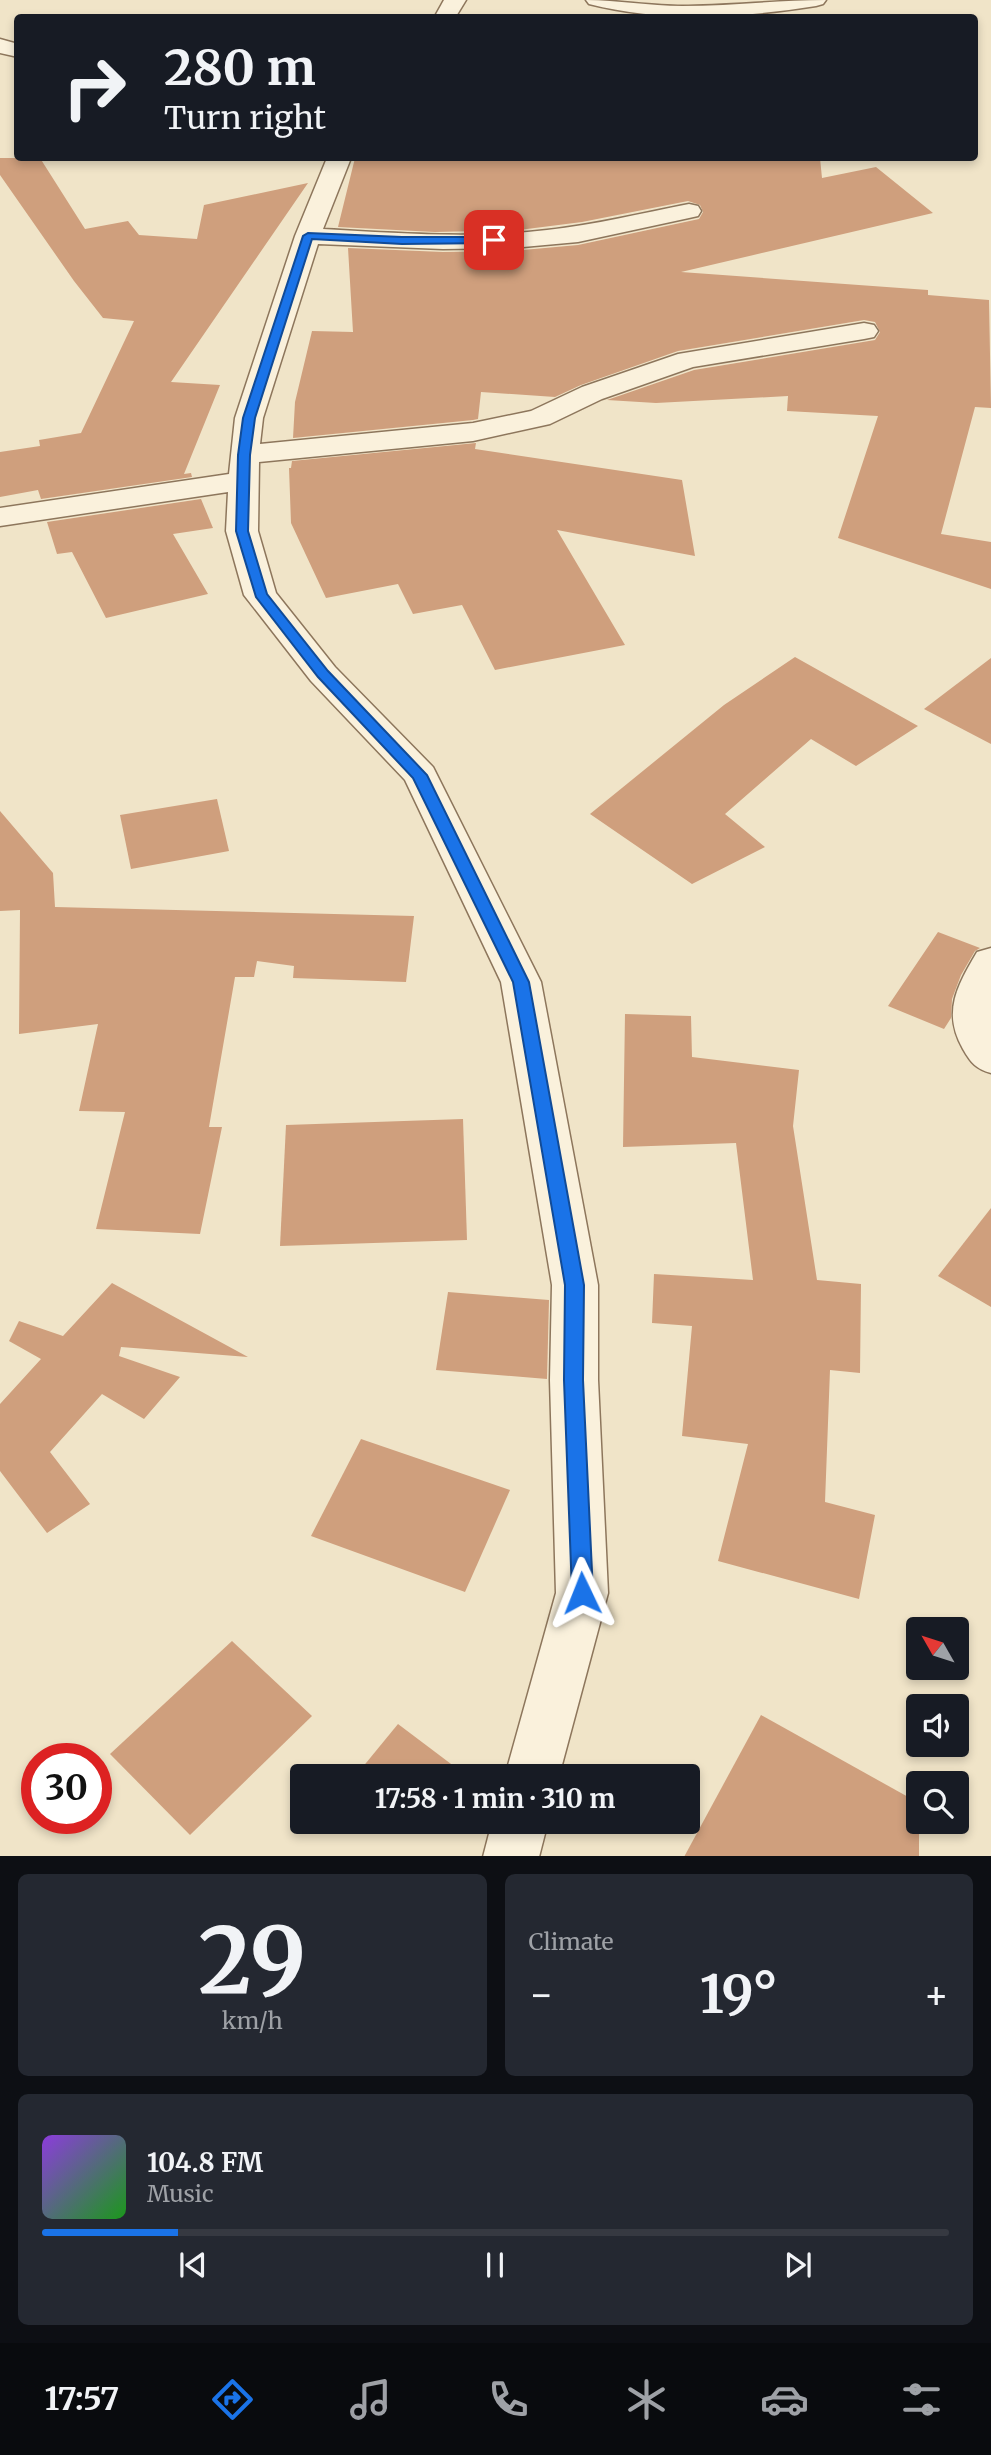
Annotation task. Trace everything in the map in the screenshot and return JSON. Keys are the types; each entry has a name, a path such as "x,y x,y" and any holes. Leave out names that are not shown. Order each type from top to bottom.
{"street":[{"path":"596,0 650,11 777,6 816,0"},
{"path":"338,161 308,236 249,418 242,531 260,595 323,674 420,775 521,982 575,1285 574,1380 582,1593 535,1764"},
{"path":"308,236 494,240 576,234 689,211"},
{"path":"0,517 244,468 298,447 473,432 540,418 592,393 688,360 864,331"},
{"path":"991,962 976,992 970,1022 977,1043 991,1058"},
{"path":"510,1856 517,1834"}],"building":[{"path":"0,158 42,161 85,229 128,221 139,235 197,239 204,205 308,183 171,382 220,385 184,474 191,473 192,477 41,499 38,490 0,497 0,452 40,446 39,440 81,433 134,321 103,318 0,175"},
{"path":"354,161 820,161 822,178 876,167 933,213 681,272 928,290 928,295 989,300 991,408 975,407 941,534 991,542 991,589 838,538 878,416 787,411 788,396 656,403 607,400 694,370 875,340 880,332 875,322 864,320 678,351 581,385 555,397 481,392 478,419 473,420 293,438 295,402 312,331 353,332 348,248 443,252 512,251 578,245 699,219 703,212 700,205 688,201 582,222 519,230 435,232 338,227"},
{"path":"476,443 475,449 682,480 695,556 557,530 625,645 495,670 462,605 413,614 398,584 326,598 291,523 289,468 292,461"},
{"path":"201,499 213,528 173,534 208,594 106,618 72,552 57,554 47,522"},
{"path":"795,657 918,726 856,766 811,739 725,814 765,847 692,884 590,814 724,705"},
{"path":"991,658 991,744 924,709"},
{"path":"217,799 229,851 131,869 120,815"},
{"path":"0,811 53,873 55,907 414,916 406,982 293,978 294,966 257,961 254,977 235,977 209,1127 222,1127 200,1234 96,1229 125,1112 79,1111 98,1024 19,1034 20,910 0,911"},
{"path":"938,932 980,948 975,951 961,975 952,999 951,1018 944,1029 888,1006"},
{"path":"625,1014 691,1016 692,1057 799,1070 793,1126 817,1280 861,1284 860,1373 830,1370 825,1502 875,1515 859,1599 718,1561 748,1444 682,1436 692,1326 652,1323 654,1274 753,1280 736,1143 623,1147"},
{"path":"463,1119 467,1240 280,1246 286,1125"},
{"path":"991,1208 991,1307 938,1276"},
{"path":"112,1283 248,1357 121,1347 119,1356 180,1377 144,1419 102,1394 50,1452 90,1504 47,1533 0,1471 0,1404 41,1359 9,1341 19,1321 63,1336"},
{"path":"448,1292 549,1300 547,1379 436,1370"},
{"path":"361,1439 510,1490 465,1592 311,1536"},
{"path":"232,1641 312,1716 190,1835 112,1756 112,1752"},
{"path":"761,1715 906,1796 906,1834 919,1834 919,1856 685,1856 696,1834 700,1834 700,1827"},
{"path":"398,1724 451,1764 365,1764"}],"route":[{"path":"494,240 308,236 249,418 244,455 242,531 260,595 323,674 420,775 521,982 575,1285 574,1380 582,1593"}]}
